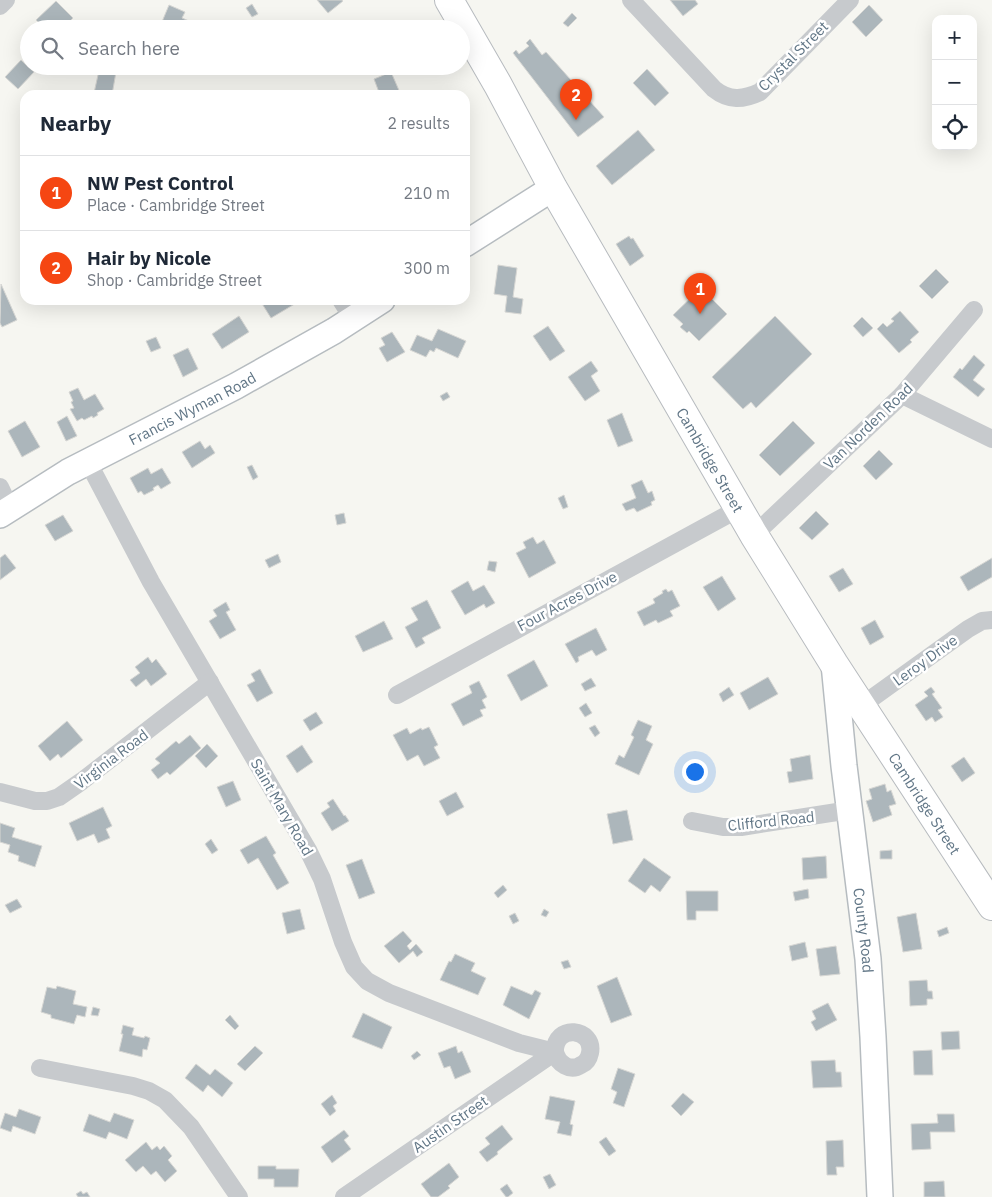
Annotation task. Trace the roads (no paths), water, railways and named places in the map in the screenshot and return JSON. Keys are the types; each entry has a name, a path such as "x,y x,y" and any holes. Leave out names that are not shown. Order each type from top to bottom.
{"main road":[{"name":"Cambridge Street","path":"449,0 461,20"},
{"name":"Cambridge Street","path":"470,36 553,188 738,509 834,664 992,906"}],"street":[{"path":"0,6 6,0"},
{"name":"Crystal Street","path":"632,0 714,90 729,98 744,98 760,92 850,0"},
{"path":"470,241 553,188"},
{"name":"Francis Wyman Road","path":"3,504 236,386 347,310 364,305"},
{"name":"Van Norden Road","path":"754,535 902,395 974,310"},
{"path":"902,395 992,438"},
{"name":"Saint Mary Road","path":"88,462 151,582 316,866 327,892 343,942 358,973 372,984 389,993 519,1043 555,1052"},
{"name":"Four Acres Drive","path":"396,695 738,509"},
{"name":"Leroy Drive","path":"862,706 968,629 982,621 992,620"},
{"name":"County Road","path":"834,664 844,766 868,959 880,1197"},
{"name":"Virginia Road","path":"0,792 35,801 47,801 59,797 210,682"},
{"name":"Clifford Road","path":"692,821 723,827 741,827 850,810"},
{"name":"Austin Street","path":"344,1197 555,1052"},
{"path":"40,1068 133,1086 158,1096 171,1105 191,1127 239,1197"}],"place":[{"name":"Hair by Nicole","path":"576,120"},
{"name":"NW Pest Control","path":"700,314"}]}
